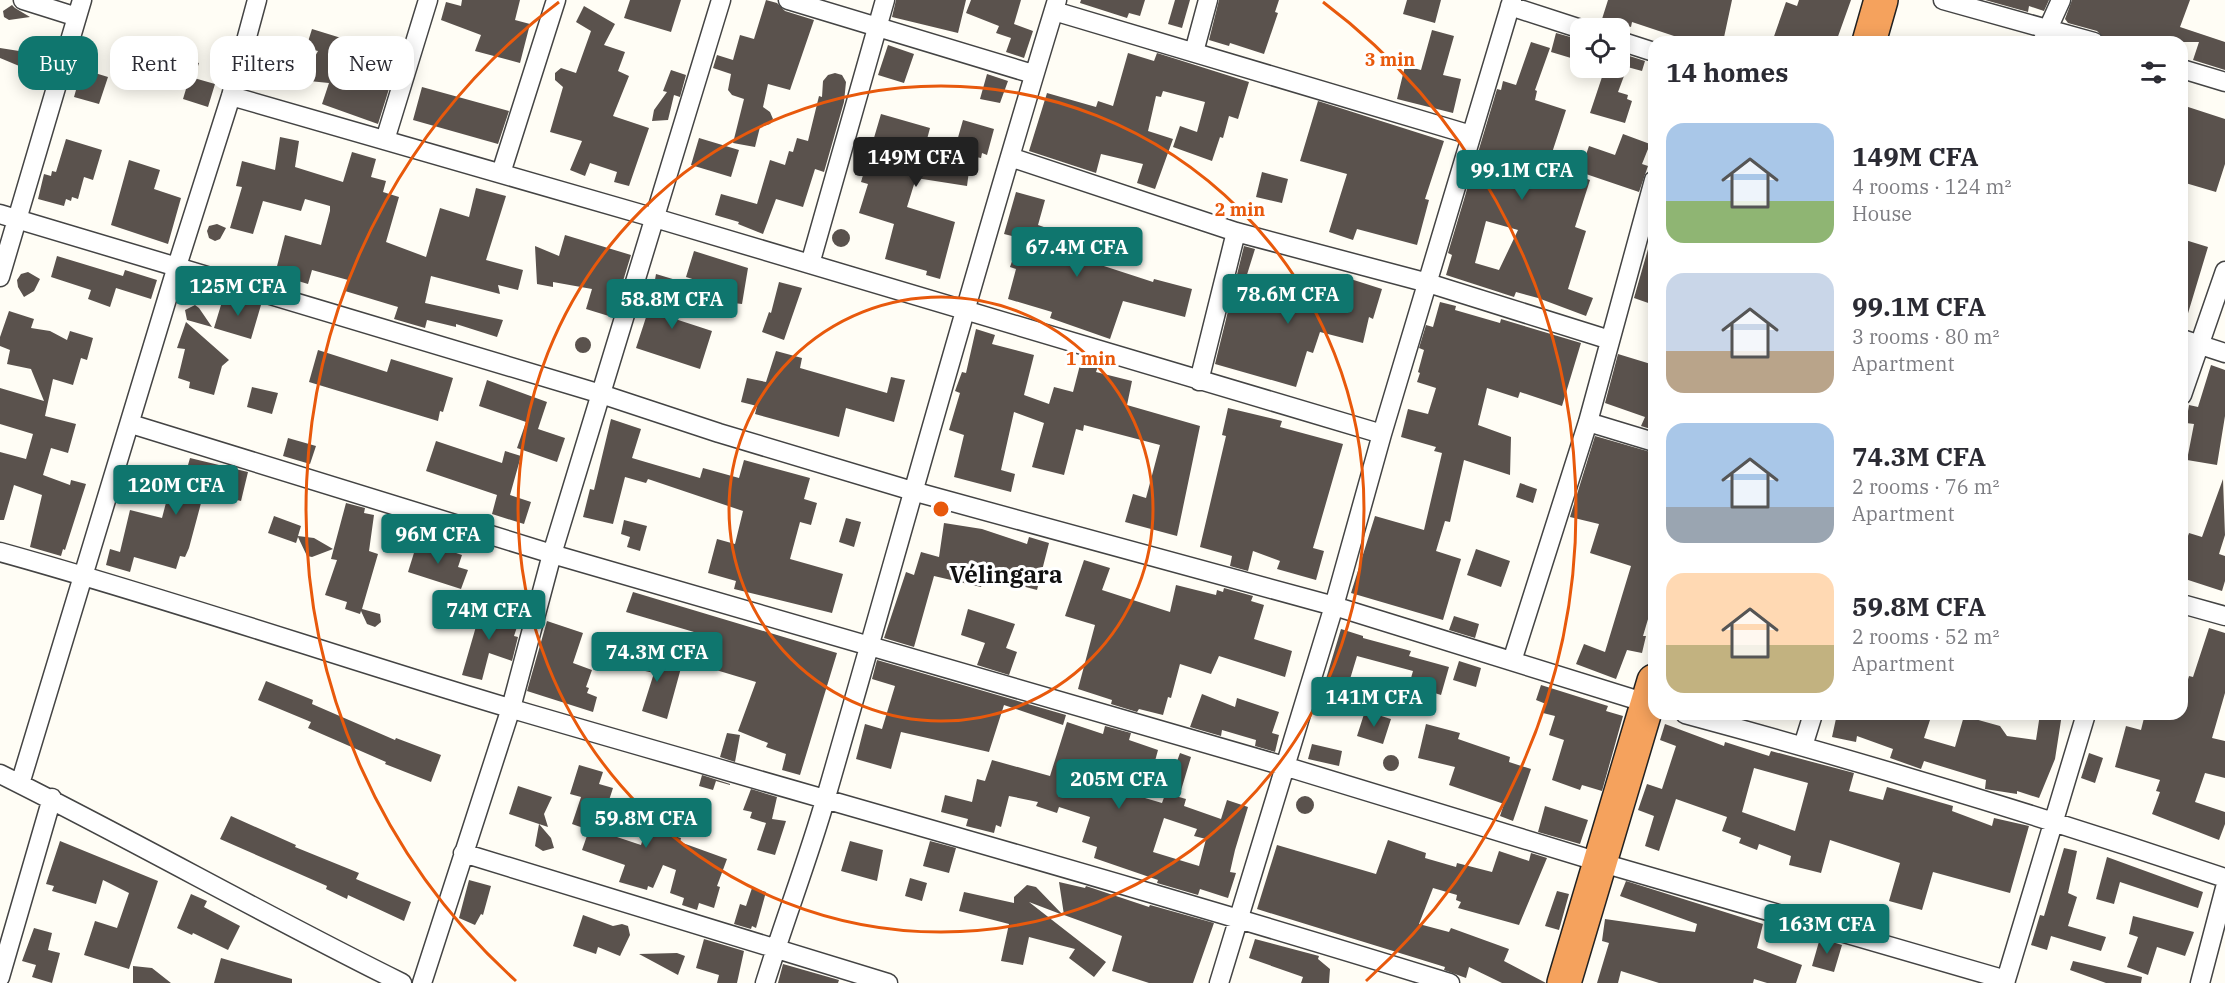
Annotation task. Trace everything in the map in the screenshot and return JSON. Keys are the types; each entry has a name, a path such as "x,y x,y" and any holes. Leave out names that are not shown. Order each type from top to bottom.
{"highway":[{"path":"1871,36 1881,0"},
{"path":"1564,983 1599,862 1648,709"}],"street":[{"path":"0,277 9,217 80,8 23,0"},
{"path":"20,784 231,96 257,0"},
{"path":"385,140 428,0"},
{"path":"501,172 556,0"},
{"path":"423,983 511,708 552,554 721,0"},
{"path":"788,0 878,25 1033,74"},
{"path":"810,264 885,0"},
{"path":"1194,52 1208,0"},
{"path":"1943,0 2045,35 2061,0"},
{"path":"1218,983 1240,918 1334,606 1382,434 1511,3 1570,25"},
{"path":"765,983 826,800 869,645 916,492 965,310 1055,5 1194,52 1471,135"},
{"path":"1630,44 1648,50"},
{"path":"2188,71 2225,82"},
{"path":"231,96 501,172 1382,434"},
{"path":"1010,158 1236,232 1428,283 1610,340"},
{"path":"1512,661 1588,422 1648,202"},
{"path":"9,217 601,394 719,434 916,492 1334,606 1512,661 1648,696"},
{"path":"1199,381 1236,232"},
{"path":"2225,271 2190,342 2225,353"},
{"path":"1588,422 1648,440"},
{"path":"131,424 552,554 1284,766 2006,982 2084,720"},
{"path":"0,552 84,575 511,708 1240,918 1450,983"},
{"path":"2188,606 2225,616"},
{"path":"1707,720 2055,821 2225,878"},
{"path":"1803,746 1811,720"},
{"path":"0,774 52,798 304,934 372,976 402,983"},
{"path":"0,977 52,798"},
{"path":"463,853 884,982"},
{"path":"2200,983 2225,888"}],"building":[{"path":"462,0 520,0 515,20 530,24 520,63 475,51 481,35 441,20 446,2 461,6"},
{"path":"630,0 681,0 671,32 624,18"},
{"path":"766,0 777,3 785,11 814,20 790,90 768,84 763,107 770,112 773,119 770,124 760,127 755,147 733,143 744,99 732,95 728,90 731,74 713,68 717,55 733,60 740,35 754,39"},
{"path":"896,0 966,0 958,33 892,17"},
{"path":"971,0 1021,0 1014,24 1033,31 1024,58 1006,52 1011,38 996,33 999,26 966,13"},
{"path":"1081,0 1145,0 1140,16 1129,13 1127,18 1080,3"},
{"path":"1175,0 1190,0 1182,28 1168,24"},
{"path":"1219,0 1279,0 1275,12 1278,13 1264,54 1230,43 1229,46 1209,40"},
{"path":"1407,0 1441,0 1435,23 1403,14"},
{"path":"1608,0 1732,0 1724,36 1674,36 1632,22 1631,27 1630,18 1602,18"},
{"path":"1799,0 1851,0 1838,36 1774,36 1786,2 1797,6"},
{"path":"1985,0 2049,0 2044,11 2029,6 2028,12"},
{"path":"2072,0 2190,0 2180,27 2225,42 2225,70 2193,60 2199,42 2188,42 2188,36 2102,36 2097,31 2068,23 2065,19"},
{"path":"12,5 30,17 9,20 4,17 3,11"},
{"path":"584,6 615,24 604,45 625,52 618,71 629,76 613,116 649,128 629,186 614,182 617,172 590,163 585,176 570,170 582,141 550,132 563,87 555,80 555,73 561,68 576,73 591,31 576,22"},
{"path":"312,29 335,36 328,36 328,83 316,82 318,51 316,50 316,36 310,36"},
{"path":"1432,30 1454,36 1443,75 1461,79 1453,113 1397,99 1405,66 1421,70"},
{"path":"1556,33 1570,37 1570,58 1551,52"},
{"path":"1531,42 1550,48 1535,90 1537,91 1535,100 1566,110 1548,165 1590,180 1575,227 1586,231 1568,289 1593,298 1586,316 1538,298 1516,292 1514,297 1446,275 1452,255 1448,253 1497,89 1501,90 1503,81 1516,85","holes":["1486,221 1518,230 1499,270 1475,263"]},
{"path":"888,45 914,54 904,83 878,75"},
{"path":"0,48 18,51 18,66 0,58"},
{"path":"1128,53 1154,61 1157,53 1249,82 1238,119 1229,116 1223,138 1220,137 1212,161 1173,147 1180,126 1197,132 1205,102 1163,91 1161,97 1156,96 1148,131 1173,139 1155,189 1137,183 1143,164 1101,154 1096,173 1029,151 1047,93 1096,107 1098,101 1113,106"},
{"path":"1630,56 1645,61 1642,71 1630,68"},
{"path":"671,70 686,75 680,97 674,95 668,120 652,121 654,110 667,92 663,91"},
{"path":"835,73 842,75 846,82 844,102 824,172 815,169 803,207 776,199 763,234 738,224 739,222 715,215 721,194 757,204 770,160 785,165 789,151 793,152 797,138 808,141 819,96 822,97 823,81 828,75"},
{"path":"98,74 108,77 99,104 74,97 76,90 98,90"},
{"path":"987,74 1008,81 1000,103 980,99"},
{"path":"1602,78 1623,78 1618,92 1628,95 1627,99 1632,101 1625,123 1590,113"},
{"path":"198,79 210,83 210,90 213,90 208,107 183,99 186,90 198,90"},
{"path":"328,86 328,90 389,90 378,124 322,104"},
{"path":"422,87 509,111 498,144 413,120"},
{"path":"1318,101 1444,141 1425,199 1429,200 1417,245 1357,229 1353,240 1329,232 1347,174 1300,161"},
{"path":"2188,107 2225,119 2225,164 2216,192 2188,184"},
{"path":"881,114 930,128 922,158 951,162 963,120 994,129 987,155 982,153 981,158 971,156 967,186 916,178 907,207 955,222 940,279 926,275 927,271 885,259 894,224 859,213 868,184 861,182"},
{"path":"1623,134 1648,143 1642,164 1648,166 1639,192 1580,172 1589,146 1615,155"},
{"path":"280,137 299,141 295,167 343,182 352,152 376,159 371,177 386,181 383,192 399,197 386,242 426,257 440,208 469,217 476,188 506,196 486,260 523,270 518,290 498,285 500,294 431,276 425,303 503,320 497,337 456,324 456,327 427,320 425,328 394,319 398,307 345,291 348,280 312,270 308,284 275,274 285,235 321,245 330,211 330,206 305,199 301,211 263,201 253,234 230,228 242,187 236,186 242,161 275,170"},
{"path":"699,138 739,150 731,177 691,165"},
{"path":"66,139 102,150 93,180 84,177 78,199 72,197 71,201 66,199 64,206 38,199 44,174 51,176 52,171 56,172"},
{"path":"129,160 160,170 154,189 181,198 168,244 111,225"},
{"path":"1262,172 1288,179 1282,203 1256,197"},
{"path":"1016,192 1045,200 1038,225 1073,237 1067,254 1153,282 1154,279 1192,289 1185,317 1123,301 1110,339 1050,318 1052,312 1008,299 1016,269 1010,267 1020,238 1004,234"},
{"path":"217,224 226,228 220,239 215,241 209,238 207,231 209,226"},
{"path":"837,229 845,229 850,234 848,245 837,247 832,242 832,234"},
{"path":"565,235 631,255 612,317 586,309 592,289 553,282 553,287 537,284 535,246 559,256"},
{"path":"2188,241 2208,247 2188,313"},
{"path":"1244,246 1255,249 1245,281 1275,291 1329,305 1338,275 1382,289 1373,319 1369,317 1363,343 1320,332 1313,353 1307,351 1296,387 1215,364"},
{"path":"1648,249 1648,303 1634,298"},
{"path":"694,251 748,268 742,304 706,300 711,285 686,277"},
{"path":"57,256 123,276 125,270 157,280 151,299 116,288 110,307 88,299 91,290 51,277"},
{"path":"28,272 40,279 34,291 24,297 17,280 21,274"},
{"path":"656,274 676,280 666,316 712,331 700,369 636,348 651,302"},
{"path":"779,282 802,288 784,340 762,332 769,312 771,313"},
{"path":"224,295 261,305 251,339 214,328"},
{"path":"1440,302 1456,306 1455,310 1500,323 1501,319 1581,343 1562,406 1520,392 1518,398 1487,388 1478,425 1511,437 1510,475 1464,460 1450,522 1445,521 1436,551 1461,559 1443,620 1351,593 1375,516 1424,530 1442,453 1434,451 1436,447 1401,437 1408,409 1428,414 1436,388 1417,382 1424,350 1419,348 1426,325 1433,327"},
{"path":"195,305 212,327 187,320 185,310"},
{"path":"9,311 34,319 31,328 50,331 67,340 70,331 93,338 87,360 81,358 73,385 53,379 45,416 76,424 68,453 51,448 43,475 70,485 71,480 86,484 65,550 63,549 61,556 30,547 42,495 14,485 4,520 0,520 0,452 26,459 33,434 0,424 0,388 44,401 31,369 7,364 10,350 0,346 0,337"},
{"path":"186,322 229,360 222,366 214,395 189,388 190,382 178,378 185,349 177,348"},
{"path":"976,329 995,335 992,344 1034,355 1024,395 1049,404 1054,387 1073,392 1081,361 1098,366 1096,372 1132,381 1127,405 1200,426 1177,536 1125,522 1133,494 1146,498 1160,445 1084,425 1083,431 1076,429 1064,475 1032,467 1044,423 1014,412 1001,470 1015,474 1011,492 954,477 964,435 949,430 960,393 955,391 962,372 966,373"},
{"path":"583,337 589,339 591,345 589,351 583,353 577,351 575,345 577,339"},
{"path":"318,350 387,372 391,359 453,378 443,412 440,411 438,421 309,382"},
{"path":"776,351 802,358 800,368 887,393 891,377 905,380 894,422 846,408 839,437 755,414 757,406 741,402 747,378 766,382"},
{"path":"1618,354 1648,363 1648,428 1641,426 1645,417 1605,403"},
{"path":"2211,365 2225,370 2225,416 2217,465 2188,460 2194,424 2188,423 2189,405 2198,407"},
{"path":"487,380 547,402 538,429 565,438 557,462 517,448 526,422 479,406"},
{"path":"252,387 278,393 272,414 247,407"},
{"path":"1228,408 1282,421 1280,427 1343,444 1313,548 1324,551 1316,580 1277,569 1280,561 1253,551 1248,571 1230,566 1232,556 1200,547 1226,436 1222,435"},
{"path":"611,419 641,429 632,458 700,478 703,468 739,478 744,460 810,478 804,499 817,503 811,525 800,522 790,559 843,574 832,613 734,589 736,581 708,573 717,539 735,544 743,511 648,479 646,483 625,477 613,524 583,517 590,489 594,490"},
{"path":"1595,436 1648,451 1648,619 1643,636 1646,636 1642,653 1627,650 1616,679 1576,664 1584,644 1605,652 1631,566 1590,553 1599,524 1570,517"},
{"path":"288,438 316,446 310,464 283,456"},
{"path":"436,441 502,463 505,451 521,456 510,495 531,502 524,524 492,514 497,495 426,471"},
{"path":"190,458 248,472 241,501 204,492 189,548 185,557 180,556 176,569 134,557 130,572 106,565 110,549 120,552 130,510 162,518 173,476 184,479"},
{"path":"2223,479 2225,535 2219,554 2225,556 2225,581 2222,591 2188,580 2188,536 2189,533 2202,537"},
{"path":"1520,483 1537,489 1533,503 1516,497"},
{"path":"346,503 365,508 364,513 374,515 369,551 378,554 362,609 380,614 381,622 375,627 367,624 361,611 360,614 345,609 347,602 325,595 337,560 331,559"},
{"path":"274,516 301,526 298,536 314,538 333,549 312,557 307,556 298,537 296,543 268,533"},
{"path":"846,518 861,522 854,547 839,542"},
{"path":"624,520 647,526 640,551 627,547 630,537 621,534"},
{"path":"411,522 429,528 426,537 408,531"},
{"path":"944,523 982,529 1027,544 1029,537 1049,543 1037,590 984,576 981,587 934,576 914,647 884,638 906,572 914,575 921,552 939,557"},
{"path":"418,540 462,555 458,567 468,570 461,589 408,572"},
{"path":"1476,549 1510,561 1501,587 1467,575"},
{"path":"1084,560 1110,568 1102,590 1170,612 1176,585 1216,595 1217,590 1223,592 1224,588 1253,596 1251,601 1264,605 1254,639 1292,651 1285,677 1219,656 1211,674 1180,664 1171,698 1168,697 1163,715 1139,709 1137,712 1111,704 1112,700 1078,689 1095,625 1065,616"},
{"path":"633,592 837,653 800,775 782,770 786,754 766,747 768,743 738,731 756,682 686,661 694,632 626,612"},
{"path":"470,607 519,621 514,636 518,637 512,661 489,653 482,680 462,675 477,623 466,620"},
{"path":"968,609 1015,624 1006,648 1017,652 1009,675 977,665 985,643 961,635"},
{"path":"1454,616 1479,624 1475,638 1449,630"},
{"path":"547,621 583,633 573,663 592,670 586,687 589,688 587,693 597,697 593,712 527,691"},
{"path":"2209,628 2225,633 2225,693 2212,738 2225,741 2225,778 2205,773 2195,802 2225,812 2225,824 2219,840 2152,814 2160,792 2156,791 2160,780 2115,767 2126,726 2141,730 2144,720 2188,720 2188,679 2189,676 2193,677"},
{"path":"1341,629 1363,636 1363,638 1411,651 1409,656 1449,667 1441,695 1409,685 1413,671 1357,656 1344,699 1322,692"},
{"path":"627,652 681,668 667,719 642,711 654,673 623,666"},
{"path":"877,660 1066,715 1063,725 1004,705 989,752 901,732 891,769 856,759 865,724 882,729 895,686 872,679"},
{"path":"1459,661 1481,668 1476,687 1453,680"},
{"path":"266,681 313,700 312,704 395,740 396,738 441,755 431,782 385,764 386,762 308,728 311,722 258,700"},
{"path":"1541,685 1608,706 1606,711 1623,716 1602,791 1582,785 1580,790 1552,780 1564,740 1549,735 1555,716 1543,713 1546,704 1536,700"},
{"path":"1202,694 1235,707 1237,698 1279,712 1272,733 1279,735 1275,752 1255,746 1256,740 1222,730 1221,736 1190,727"},
{"path":"1365,711 1391,719 1383,744 1357,736"},
{"path":"1836,720 1930,720 1924,738 1955,747 1963,720 1978,720 2000,726 2007,736 2036,740 2039,720 2061,720 2055,759 2039,798 2017,791 2017,794 1985,789 1986,780 1924,761 1921,769 1890,758 1893,749 1857,736 1856,742 1832,737"},
{"path":"1067,722 1103,734 1105,726 1131,733 1129,740 1158,750 1145,798 1162,803 1180,753 1191,757 1179,797 1186,799 1184,806 1221,819 1227,800 1248,807 1230,872 1236,873 1228,898 1200,889 1198,895 1157,883 1158,880 1094,858 1097,847 1082,842 1090,817 1059,807 1057,813 1036,806 1038,802 1009,796 1001,827 996,825 994,833 966,826 968,819 941,812 945,795 972,802 977,779 985,781 992,760 1050,776","holes":["1164,818 1197,829 1194,836 1206,839 1199,866 1153,852"]},
{"path":"1426,724 1460,733 1458,739 1510,757 1509,762 1531,769 1513,821 1500,816 1504,804 1449,785 1455,767 1418,758"},
{"path":"1665,724 1724,746 1725,742 1769,756 1771,751 1854,773 1849,791 1883,800 1887,787 1953,806 1952,811 1992,826 1994,818 2029,826 2010,893 1933,872 1922,910 1889,901 1900,863 1830,840 1821,873 1789,865 1791,856 1759,844 1757,850 1739,843 1741,838 1722,831 1727,817 1676,799 1659,851 1645,846 1654,816 1638,810 1647,784 1662,789 1676,746 1660,740","holes":["1754,768 1808,783 1795,831 1742,812"]},
{"path":"727,733 740,735 735,762 720,757"},
{"path":"1312,744 1342,751 1339,766 1308,759"},
{"path":"2089,753 2103,758 2095,783 2081,778"},
{"path":"1391,755 1399,763 1391,771 1383,763"},
{"path":"579,765 603,772 599,784 613,788 599,831 641,845 646,828 681,838 680,842 727,859 717,886 720,887 714,908 699,903 697,910 682,905 684,898 670,893 676,870 663,865 653,888 648,886 647,890 619,882 625,865 582,850 589,830 572,824 581,797 570,794"},
{"path":"702,775 730,785 716,781 713,790 699,786"},
{"path":"518,786 552,797 544,814 548,827 509,814"},
{"path":"751,789 777,797 772,819 786,821 775,855 757,850 766,823 750,818 752,812 743,810"},
{"path":"1305,796 1311,799 1314,805 1311,811 1305,814 1299,811 1296,805 1299,799"},
{"path":"1545,806 1588,820 1580,844 1538,832"},
{"path":"231,816 296,845 295,847 359,873 356,879 411,902 404,921 348,895 347,899 326,889 327,886 220,839"},
{"path":"539,824 551,838 554,848 543,851 535,846"},
{"path":"1388,840 1426,853 1425,858 1456,867 1457,863 1492,872 1499,851 1529,861 1531,853 1547,858 1519,925 1458,908 1461,902 1456,900 1457,895 1433,888 1419,924 1449,932 1451,928 1509,949 1504,961 1546,983 1502,983 1469,967 1466,978 1444,970 1445,967 1257,909 1277,845 1376,874"},
{"path":"60,841 158,881 129,969 84,955 95,921 117,928 129,893 103,880 96,904 52,891 54,886 46,884"},
{"path":"850,841 883,850 877,881 841,871"},
{"path":"930,841 956,848 949,873 923,866"},
{"path":"2064,848 2077,851 2068,893 2077,897 2068,926 2106,937 2101,951 2051,936 2047,950 2031,945 2040,915 2044,916"},
{"path":"2107,857 2203,892 2198,908 2120,882 2114,904 2096,899"},
{"path":"910,878 927,883 922,901 905,896"},
{"path":"469,880 491,886 483,915 481,914 475,925 459,918"},
{"path":"1626,881 1763,924 1757,948 1802,965 1796,983 1767,983 1754,979 1753,983 1659,983 1621,971 1618,983 1597,983 1609,943 1602,941 1605,919 1695,932 1697,924 1620,896"},
{"path":"1059,882 1085,888 1086,886 1149,907 1150,905 1214,923 1193,983 1149,983 1112,971 1122,936 1064,915"},
{"path":"1027,885 1036,887 1063,915 1029,902 1106,962 1094,977 1069,958 1075,949 1029,937 1023,965 1001,961 1009,924 959,911 964,892 1014,903 1014,897"},
{"path":"752,888 766,892 756,928 752,926 751,929 734,924 740,904 746,906"},
{"path":"1557,891 1569,894 1559,930 1545,926"},
{"path":"191,894 207,901 204,907 240,926 228,950 177,928"},
{"path":"583,915 613,926 622,924 628,926 630,935 620,956 598,947 596,954 573,946"},
{"path":"2133,916 2194,932 2185,956 2157,947 2148,975 2127,967 2138,937 2129,934"},
{"path":"34,928 52,933 48,950 60,953 52,983 32,977 36,965 22,961"},
{"path":"1820,938 1842,945 1834,972 1812,966"},
{"path":"704,939 744,951 737,983 717,983 719,975 696,968"},
{"path":"1255,939 1319,956 1318,959 1330,969 1329,983 1301,983 1303,977 1249,958"},
{"path":"677,953 685,956 678,975 639,954"},
{"path":"221,958 292,979 292,983 214,983"},
{"path":"2073,961 2142,977 2141,983 2106,983 2070,970"},
{"path":"783,964 839,980 838,983 778,983"},
{"path":"133,966 152,968 171,983 133,983"}],"district":[{"name":"Vélingara","path":"1006,574"}]}
